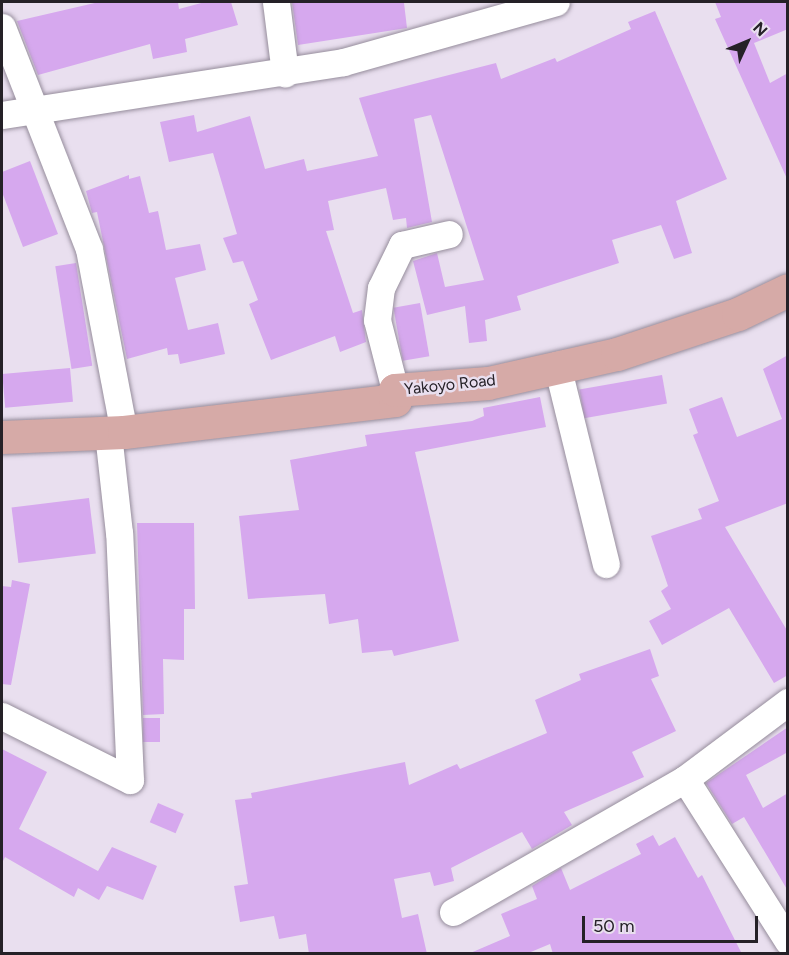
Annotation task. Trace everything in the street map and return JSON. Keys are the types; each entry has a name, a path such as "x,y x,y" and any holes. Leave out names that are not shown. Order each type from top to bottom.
{"main road":[{"name":"Yakoyo Road","path":"2,437 116,432 394,400 395,390 488,383 639,346 738,314 788,290"}],"street":[{"path":"276,2 285,73"},
{"path":"2,115 37,112 285,73 553,2"},
{"path":"2,27 90,249 116,432 130,780 2,716"},
{"path":"395,390 377,320 381,288 402,245 449,234"},
{"path":"557,365 606,564"},
{"path":"453,912 685,779 788,702"},
{"path":"685,779 788,941"}],"building":[{"path":"99,2 178,2 179,9 205,2 231,2 238,25 185,39 187,52 153,59 150,44 38,75 17,21"},
{"path":"292,2 404,3 407,28 298,45"},
{"path":"715,2 788,2 788,29 754,43 770,83 788,73 788,181 715,19 721,17"},
{"path":"655,11 727,179 676,201 692,253 674,259 661,225 612,240 619,263 517,296 521,310 485,320 487,341 469,343 465,306 427,315 413,261 437,253 445,287 484,280 431,115 414,119 432,222 407,228 406,218 393,220 386,188 328,201 334,230 326,231 353,313 362,310 366,342 340,352 335,336 271,360 249,304 258,300 243,261 233,263 223,238 237,234 213,153 169,162 160,122 194,115 197,132 250,116 265,169 304,159 307,171 378,156 359,98 496,63 501,79 555,58 557,62 631,29 628,22"},
{"path":"30,161 58,234 23,247 2,192 2,172"},
{"path":"129,175 129,179 140,176 149,213 158,211 166,250 200,244 206,270 175,278 188,330 218,323 225,354 180,364 178,354 168,355 167,348 127,359 97,212 92,213 86,191"},
{"path":"76,263 92,366 72,369 55,266"},
{"path":"420,303 429,356 403,361 393,308"},
{"path":"788,355 788,503 725,527 788,632 788,675 774,683 729,608 662,645 649,621 671,609 661,591 668,586 651,536 702,519 698,509 719,501 693,435 698,433 689,409 722,397 737,437 782,419 763,369"},
{"path":"70,368 73,402 5,408 2,374"},
{"path":"662,375 667,404 584,418 579,390"},
{"path":"540,397 546,427 415,452 459,641 394,656 392,650 362,653 358,619 329,624 325,594 248,599 239,516 299,510 290,460 367,446 365,435 472,421 484,416 483,408"},
{"path":"89,498 96,554 18,563 12,508"},
{"path":"137,523 194,523 195,609 184,609 184,660 163,659 164,714 143,715"},
{"path":"12,580 30,584 11,685 2,684 2,586 11,587"},
{"path":"650,649 659,676 651,679 676,731 632,752 644,777 564,812 572,825 532,849 522,832 451,868 454,881 434,886 430,872 394,879 402,918 418,914 427,954 309,954 306,934 279,939 274,916 240,922 234,886 248,884 235,800 252,798 251,793 405,762 409,785 457,764 460,769 547,733 535,700 581,680 579,674"},
{"path":"143,718 160,718 160,742 143,742"},
{"path":"788,727 788,752 746,775 763,808 788,793 788,891 744,817 732,824 706,783"},
{"path":"2,749 47,772 19,829 98,871 112,847 157,866 143,900 107,886 99,900 78,888 74,897 5,857 2,863"},
{"path":"158,803 184,814 176,833 150,822"},
{"path":"653,835 659,846 675,837 698,878 702,875 742,954 553,954 550,944 526,954 468,954 510,936 501,914 537,899 532,886 561,868 570,890 641,854 636,844"}]}
